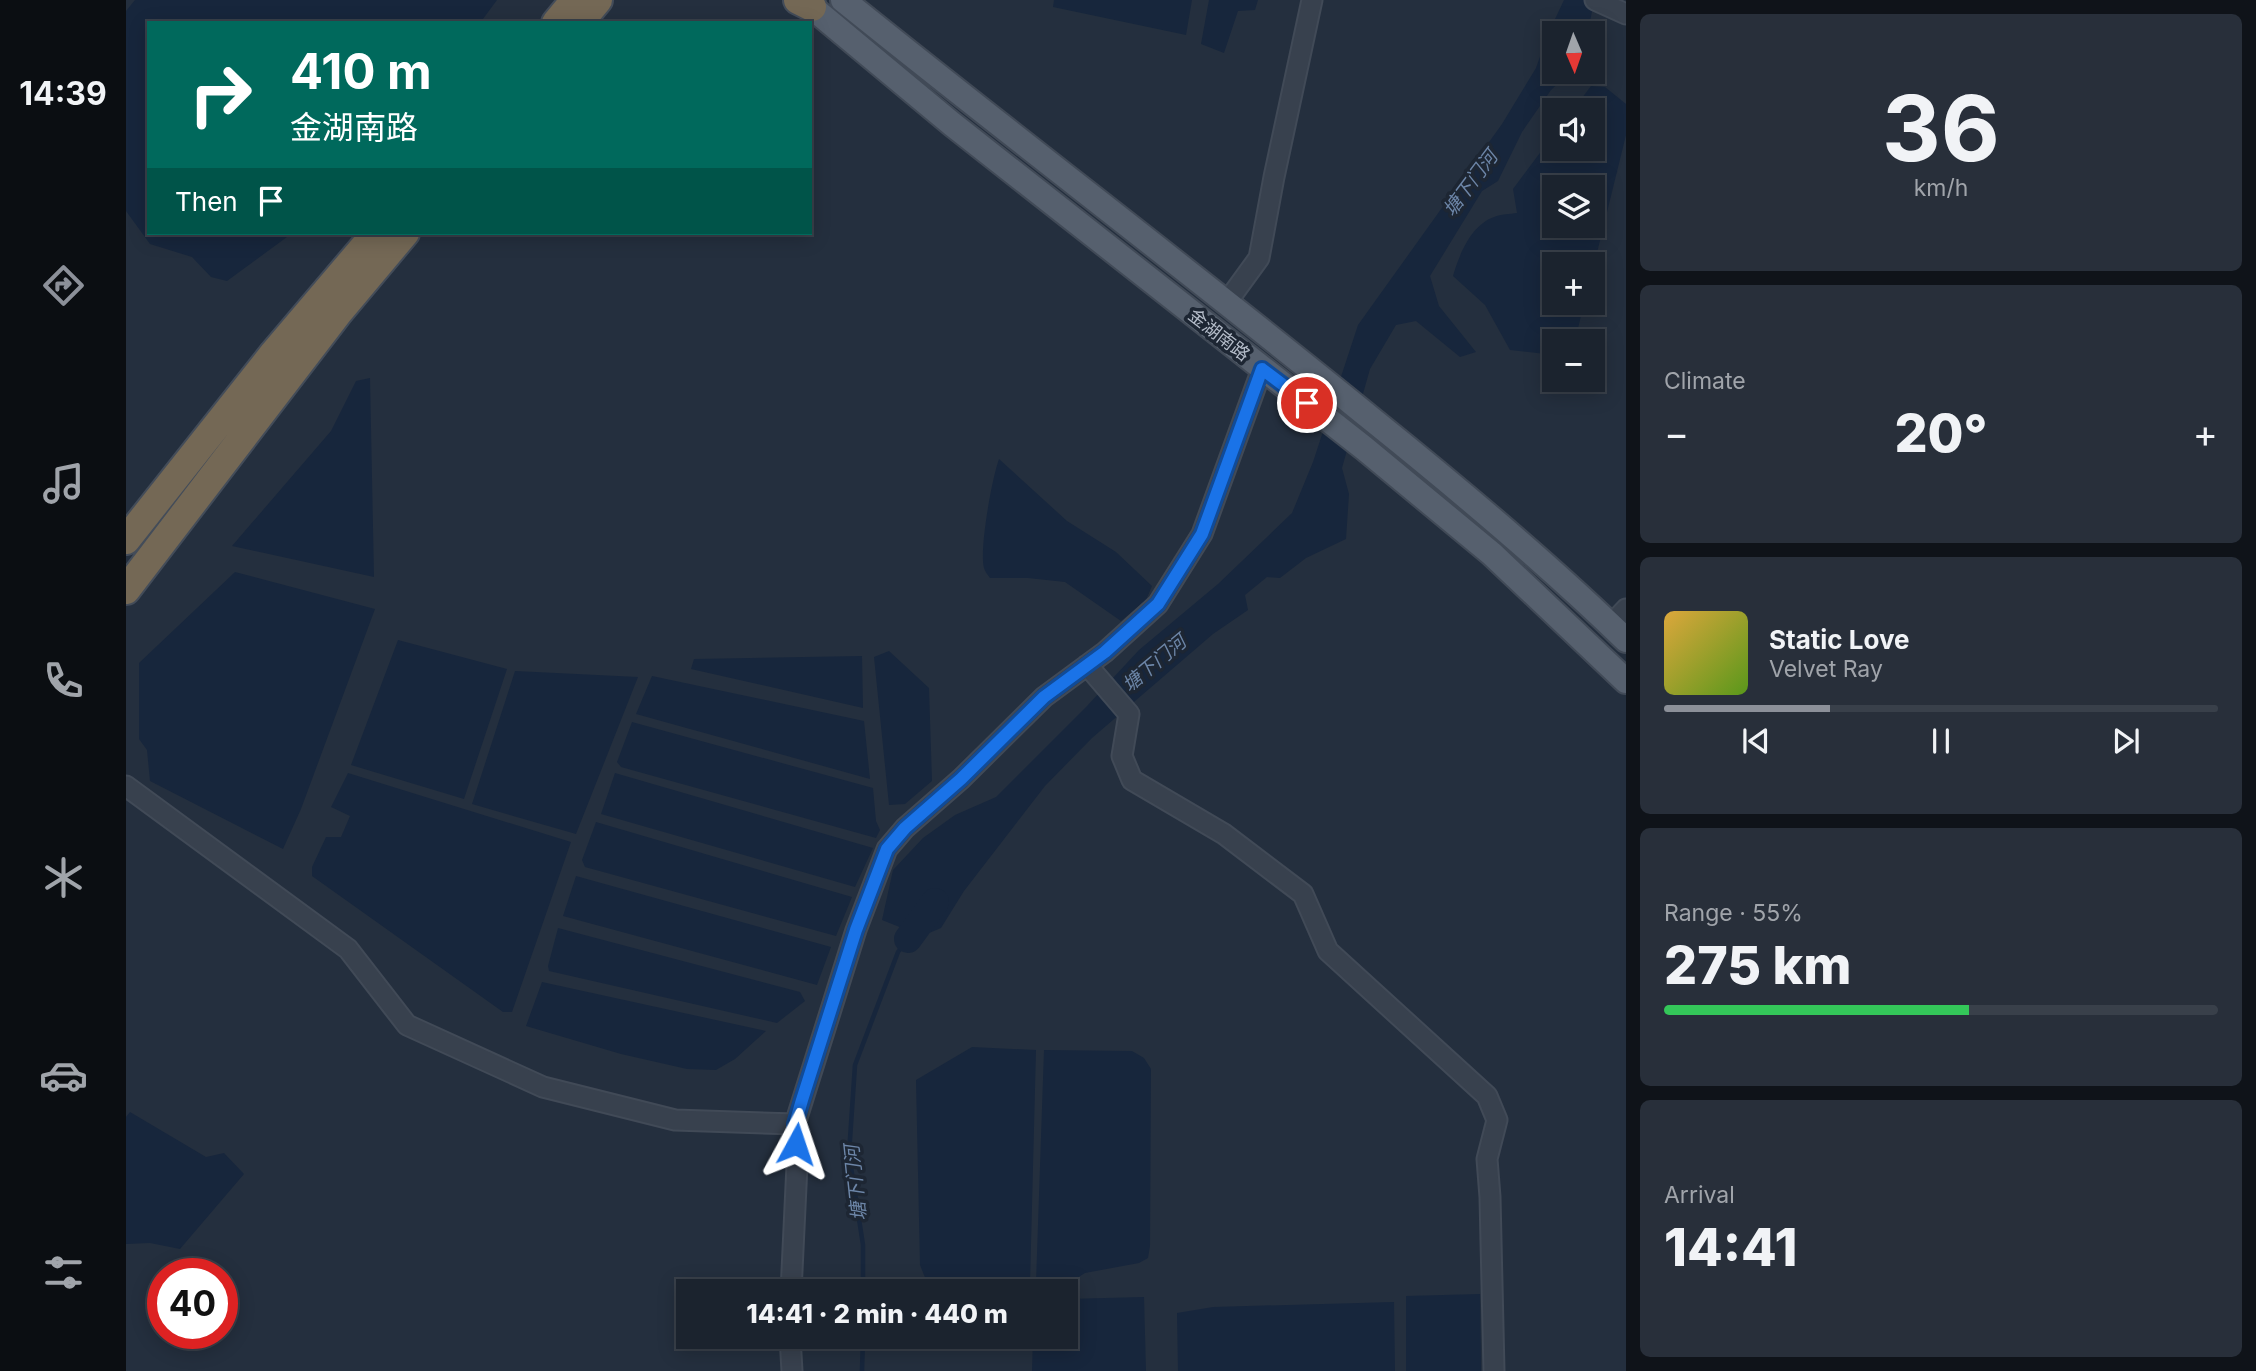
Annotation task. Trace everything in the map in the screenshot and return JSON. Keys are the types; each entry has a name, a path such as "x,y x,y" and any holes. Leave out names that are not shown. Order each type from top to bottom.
{"highway":[{"path":"558,21 575,0"},
{"path":"581,21 598,0"},
{"path":"126,540 274,353 374,235"},
{"path":"126,590 338,313 403,235"}],"main road":[{"name":"金湖南路","path":"843,0 978,109 1303,361 1621,625"},
{"name":"金湖南路","path":"804,2 951,124 1364,448 1492,554 1626,681"}],"street":[{"path":"1227,302 1259,258 1273,177 1312,0"},
{"path":"1599,1 1626,15"},
{"path":"792,1279 797,1165 795,1124 856,930 887,849 905,828 961,779 1044,697 1088,666 1158,604 1202,534 1262,369"},
{"path":"1088,666 1129,714 1122,756 1132,780 1224,834 1303,894 1328,951 1487,1096 1497,1120 1487,1159 1494,1371"},
{"path":"126,786 348,948 407,1025 543,1087 676,1120 795,1124"},
{"path":"791,1349 792,1371"}],"water":[{"path":"135,0 497,0 481,21 147,21 147,235 292,235 227,281 211,277 192,257 150,244 126,211 126,11"},
{"path":"1054,0 1192,0 1186,35 1053,7"},
{"path":"1209,0 1258,0 1255,10 1238,11 1224,53 1201,44"},
{"path":"1564,0 1594,0 1590,21 1554,21"},
{"path":"1542,51 1542,84 1557,84 1545,98 1542,98 1542,103 1522,132 1498,181 1482,191 1430,276 1439,306 1476,352 1460,357 1416,321 1396,325 1370,369 1342,468 1349,494 1346,539 1306,558 1280,578 1267,577 1245,595 1248,610 1213,634 1092,738 1045,786 964,891 941,928 922,936 882,920 893,870 923,838 955,815 996,797 1139,650 1218,584 1292,513 1313,462 1358,325 1502,124 1536,68"},
{"path":"1591,86 1605,87 1626,104 1626,135 1605,220 1605,175 1542,175 1542,238 1601,238 1597,252 1542,252 1542,315 1581,315 1578,329 1542,329 1542,354 1510,350 1485,305 1453,276 1463,250 1479,227 1497,216 1517,213 1513,189 1542,150 1542,161 1605,161 1605,98 1582,98"},
{"path":"370,378 374,577 232,546 331,431 356,381"},
{"path":"999,459 1067,521 1116,552 1152,586 1146,600 1121,621 1065,582 990,578 984,568 983,546"},
{"path":"235,572 375,609 301,809 283,849 150,781 147,750 139,739 139,663"},
{"path":"398,640 507,669 464,799 351,765"},
{"path":"889,651 929,688 932,781 905,804 889,805 874,657"},
{"path":"862,656 863,708 691,669 694,659"},
{"path":"515,671 638,677 576,834 472,804"},
{"path":"652,676 864,721 870,779 636,714"},
{"path":"632,722 873,788 876,821 880,830 876,838 621,767 617,762"},
{"path":"348,773 571,842 512,1012 503,1012 312,876 312,867 326,837 341,837 350,816 331,807"},
{"path":"615,773 873,848 855,887 601,814"},
{"path":"596,822 852,897 836,936 585,867 582,860"},
{"path":"576,876 831,947 817,985 563,916"},
{"path":"558,928 800,992 805,1001 777,1023 549,971"},
{"path":"542,982 766,1031 735,1059 716,1070 687,1069 621,1054 526,1026"},
{"path":"972,1047 1036,1050 1030,1279 926,1279 920,1265 916,1080"},
{"path":"1044,1050 1132,1051 1144,1058 1151,1069 1148,1258 1139,1263 1085,1273 1076,1279 1036,1279"},
{"path":"130,1112 206,1157 224,1153 244,1174 180,1249 150,1243 126,1244 126,1117"},
{"path":"1480,1294 1481,1371 1406,1371 1406,1296"},
{"path":"1144,1297 1146,1371 1032,1371 1033,1349 1078,1349 1078,1299"},
{"path":"1394,1302 1395,1371 1178,1371 1177,1313 1213,1307"}],"waterway":[{"name":"塘下门河","path":"908,939 935,902"},
{"name":"塘下门河","path":"863,1279 863,1245 849,1154 855,1065 898,952 908,939"},
{"name":"塘下门河","path":"862,1371 863,1349"}],"route":[{"path":"796,1144 795,1124 802,1100 856,930 887,849 905,828 961,779 1044,697 1105,652 1158,604 1202,534 1262,369 1307,403"}]}
